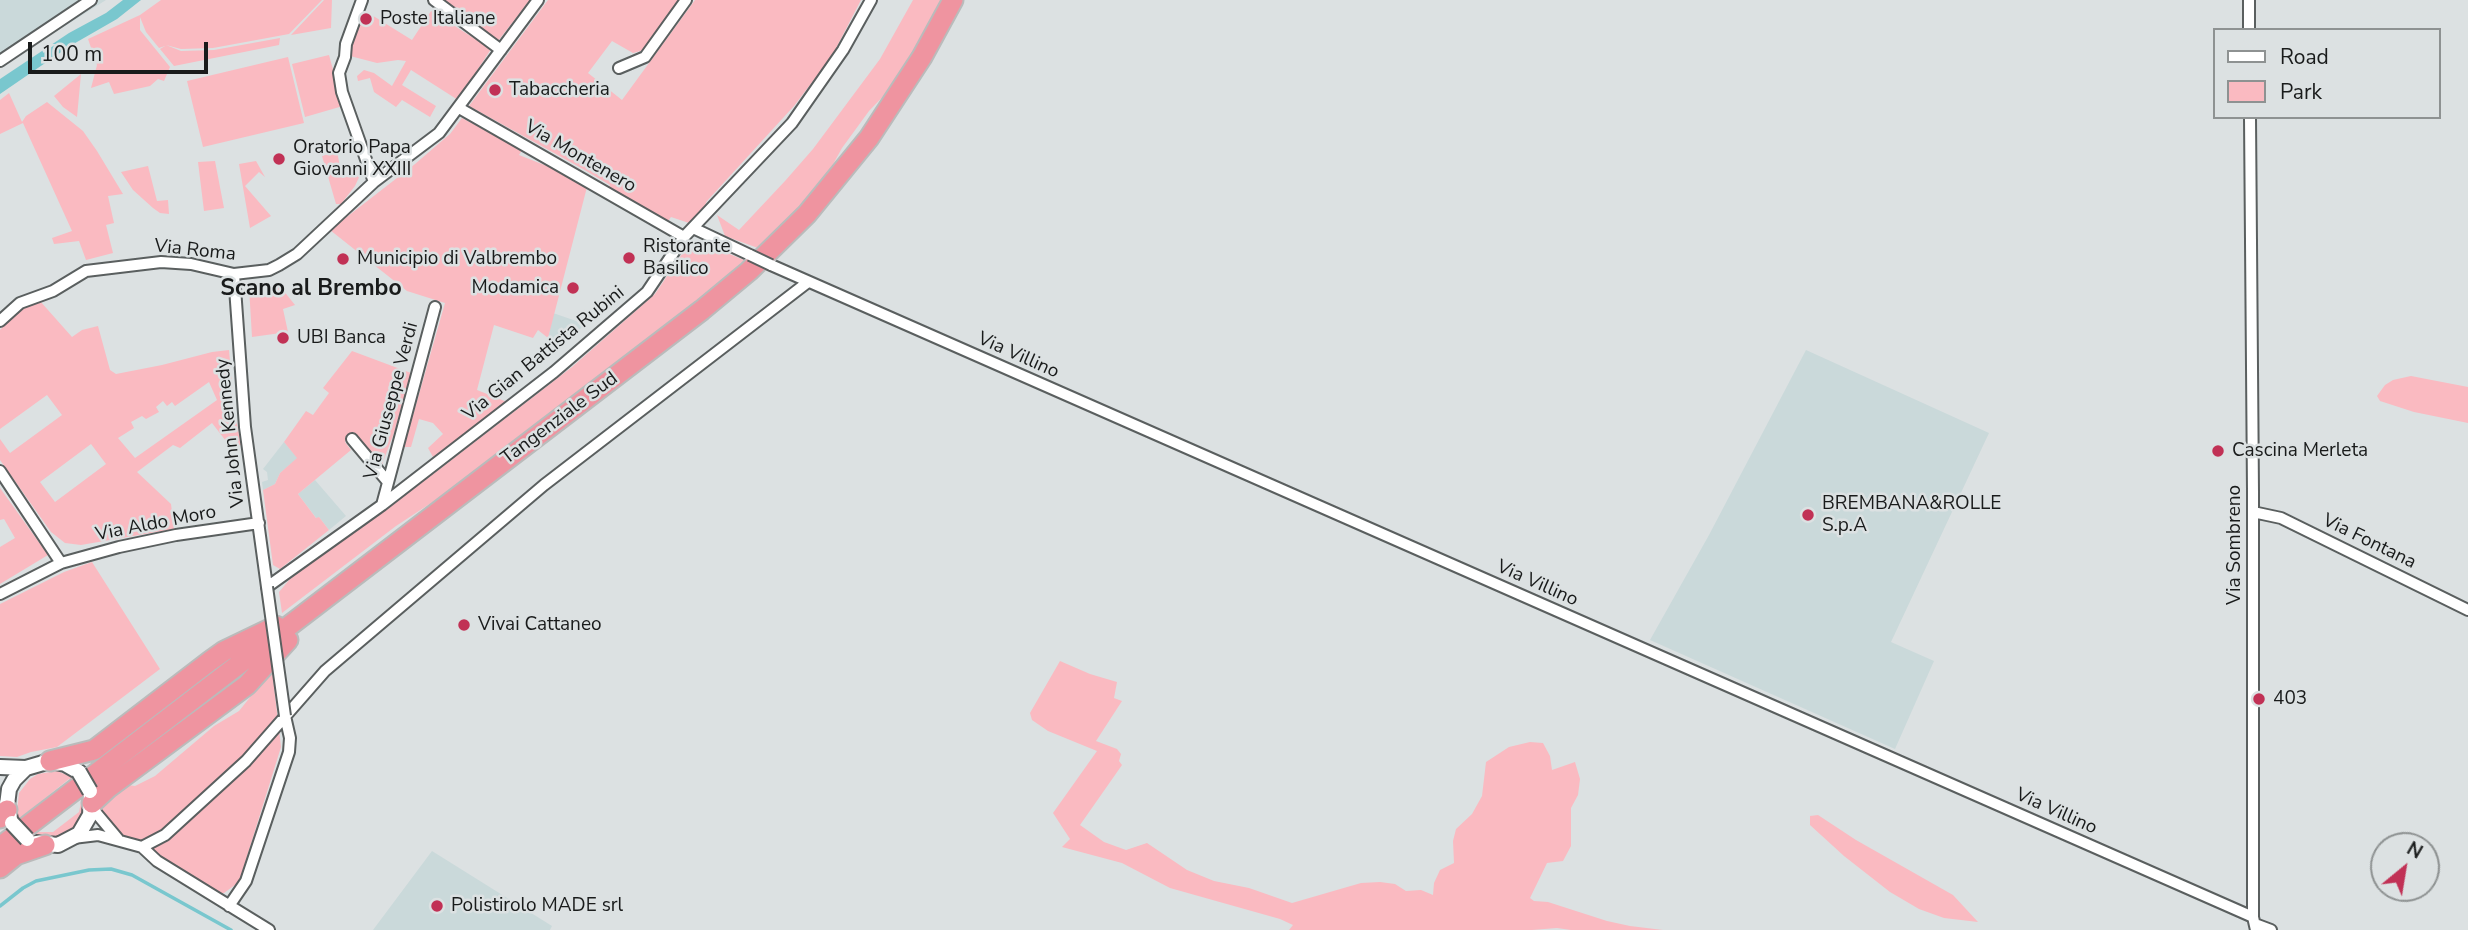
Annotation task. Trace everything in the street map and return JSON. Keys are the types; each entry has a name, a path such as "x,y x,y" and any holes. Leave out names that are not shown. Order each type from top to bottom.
{"highway":[{"name":"Tangenziale Sud","path":"88,797 99,772 692,318 749,271 807,214 869,138 922,57 953,0"},
{"path":"0,847 115,783 247,685 288,641 288,628 276,626 224,651 94,750 59,763"},
{"path":"0,868 16,855 39,844"}],"street":[{"path":"0,61 91,0"},
{"path":"362,0 348,37 339,73 342,92 374,182"},
{"path":"434,0 501,50"},
{"name":"Via Roma","path":"0,321 20,303 53,291 86,271 161,262 191,264 234,274 269,270 297,254 374,182 439,133 538,0"},
{"path":"619,68 645,57 686,0"},
{"name":"Via Gian Battista Rubini","path":"267,587 382,505 554,372 647,292 684,237 792,124 837,59 871,0"},
{"path":"2249,0 2249,28"},
{"name":"Via Montenero","path":"459,108 684,237"},
{"name":"Via Sombreno","path":"2250,119 2255,924"},
{"name":"Via Villino","path":"693,228 808,282 2272,930"},
{"name":"Via John Kennedy","path":"229,906 246,881 289,752 290,738 245,427 234,274"},
{"path":"142,847 165,835 246,761 325,671 544,485 808,282"},
{"name":"Via Giuseppe Verdi","path":"382,505 435,307"},
{"path":"352,439 388,482"},
{"path":"0,471 61,563"},
{"name":"Via Fontana","path":"2253,512 2281,518 2468,610"},
{"name":"Via Aldo Moro","path":"0,594 61,563 142,542 259,523"},
{"path":"0,767 26,768 40,762 59,763 79,772 99,820 120,841"},
{"path":"6,812 10,787 26,768"},
{"path":"0,791 6,812 16,830 39,844 58,845 73,838 94,835 142,847 157,860 269,930"},
{"path":"73,838 86,825 88,797"}],"shaded area":[{"path":"0,0 106,0 0,67"},
{"path":"553,313 585,324 561,348 548,338"},
{"path":"1806,350 1989,433 1891,642 1934,661 1895,749 1650,640 1709,535"},
{"path":"284,442 298,458 280,473 275,484 263,490 262,482 268,480 267,472 263,469"},
{"path":"315,480 346,516 329,530 298,494"},
{"path":"432,851 552,926 550,930 373,930"}],"green space":[{"path":"161,0 322,0 289,34 213,48 181,49 166,45 181,51 214,50 280,38 279,45 174,66 160,49 165,46 159,48 146,32 140,17 140,30 170,67 164,81 158,79 150,86 114,94 109,82 91,88 97,65 88,39 140,15"},
{"path":"324,0 332,0 331,28 291,35"},
{"path":"444,0 530,0 498,41"},
{"path":"548,0 681,0 644,50 633,53 612,41 588,73 622,100 695,0 861,0 832,56 794,106 707,201 700,215 689,223 671,217 666,224 607,190 610,185 469,106"},
{"path":"913,0 942,0 895,84 869,111 842,148 826,177 792,216 758,248 725,236 717,215 739,230 785,181 813,149 880,59"},
{"path":"362,9 412,40 431,11 491,49 458,100 411,70 402,85 436,106 430,117 402,100 396,107 374,92 370,78 358,81 357,76 364,70 374,73 392,86 406,61 377,63 350,56 350,29"},
{"path":"329,55 343,106 305,117 292,64"},
{"path":"288,57 304,123 203,147 187,81"},
{"path":"81,74 77,117 54,96"},
{"path":"9,93 22,122 26,116 47,102 83,131 97,151 123,194 108,196 114,223 106,225 113,253 86,260 79,241 54,244 52,238 72,231 23,123 0,134 0,100"},
{"path":"462,118 522,150 519,155 562,172 587,187 548,338 538,330 533,338 494,325 477,390 507,402 433,457 428,448 443,434 433,423 419,419 411,447 404,447 445,303 407,291 330,230 415,164 450,134"},
{"path":"337,151 342,178 361,173 341,204 336,204 322,156"},
{"path":"215,161 224,208 204,211 198,162"},
{"path":"256,161 265,177 259,172 245,186 271,216 250,228 239,164"},
{"path":"148,166 157,201 168,200 169,214 160,213 153,208 133,190 121,172"},
{"path":"704,248 744,260 701,300 463,482 396,526 282,613 279,592 290,579 428,478 572,367 655,294 682,254 688,249"},
{"path":"279,285 295,305 283,309 288,332 252,337 249,287"},
{"path":"40,301 72,337 82,330 98,326 110,370 116,374 229,350 234,409 241,445 229,445 212,423 180,448 173,445 137,472 171,504 174,529 81,545 65,543 51,532 0,460 0,439 10,453 62,415 47,395 0,429 0,330 26,306","holes":["209,382 217,400 135,458 118,438 134,428 131,422 142,416 146,419 159,412 156,407 163,401 167,406 172,402 175,406","91,444 106,464 55,502 40,482"]},
{"path":"352,351 411,373 394,433 381,467 353,432 345,442 351,450 298,494 329,530 280,569 273,565 263,490 275,484 280,473 297,458 284,442 306,411 313,415 329,393 323,388"},
{"path":"2411,376 2468,387 2468,423 2414,412 2380,401 2377,396 2385,385 2393,380"},
{"path":"0,488 48,555 0,584 0,547 15,538 4,519 0,520"},
{"path":"92,562 160,669 57,747 17,757 0,756 0,604 64,572"},
{"path":"1060,661 1117,682 1114,698 1122,701 1096,741 1117,749 1121,754 1119,761 1122,765 1080,825 1104,842 1126,850 1147,843 1187,870 1214,881 1249,888 1292,903 1361,883 1395,884 1406,891 1421,890 1433,895 1434,883 1440,870 1454,863 1453,841 1456,829 1472,814 1482,796 1486,762 1509,747 1530,742 1543,743 1550,756 1552,770 1575,762 1580,779 1578,795 1571,808 1571,846 1563,861 1547,863 1530,898 1607,921 1663,930 1289,930 1293,925 1280,919 1170,888 1122,863 1062,847 1070,839 1053,813 1097,751 1048,731 1032,720 1030,713"},
{"path":"272,670 281,747 239,882 224,893 216,893 112,830 104,819 101,803 120,784 135,786 155,776 214,726 239,711"},
{"path":"57,771 74,778 85,793 88,811 66,840 39,840 19,821 19,793 30,779 38,774","holes":["69,779 82,797 79,812 53,832 37,832 24,815"]},
{"path":"1818,815 1856,840 1953,895 1978,922 1944,918 1919,909 1890,892 1810,825 1810,816"}],"water":[{"path":"123,0 141,0 117,19 70,46 0,94 0,79"}],"waterway":[{"path":"0,906 36,881 89,870 111,869 132,875 231,930"}],"place":[{"name":"Poste Italiane","path":"366,19"},
{"name":"Tabaccheria","path":"495,90"},
{"name":"Oratorio Papa Giovanni XXIII","path":"279,159"},
{"name":"Ristorante Basilico","path":"629,258"},
{"name":"Municipio di Valbrembo","path":"343,259"},
{"name":"Modamica","path":"573,288"},
{"name":"UBI Banca","path":"283,338"},
{"name":"Cascina Merleta","path":"2218,451"},
{"name":"BREMBANA&ROLLE S.p.A","path":"1808,515"},
{"name":"Vivai Cattaneo","path":"464,625"},
{"name":"403","path":"2259,699"},
{"name":"Polistirolo MADE srl","path":"437,906"}],"district":[{"name":"Scano al Brembo","path":"311,289"}]}
